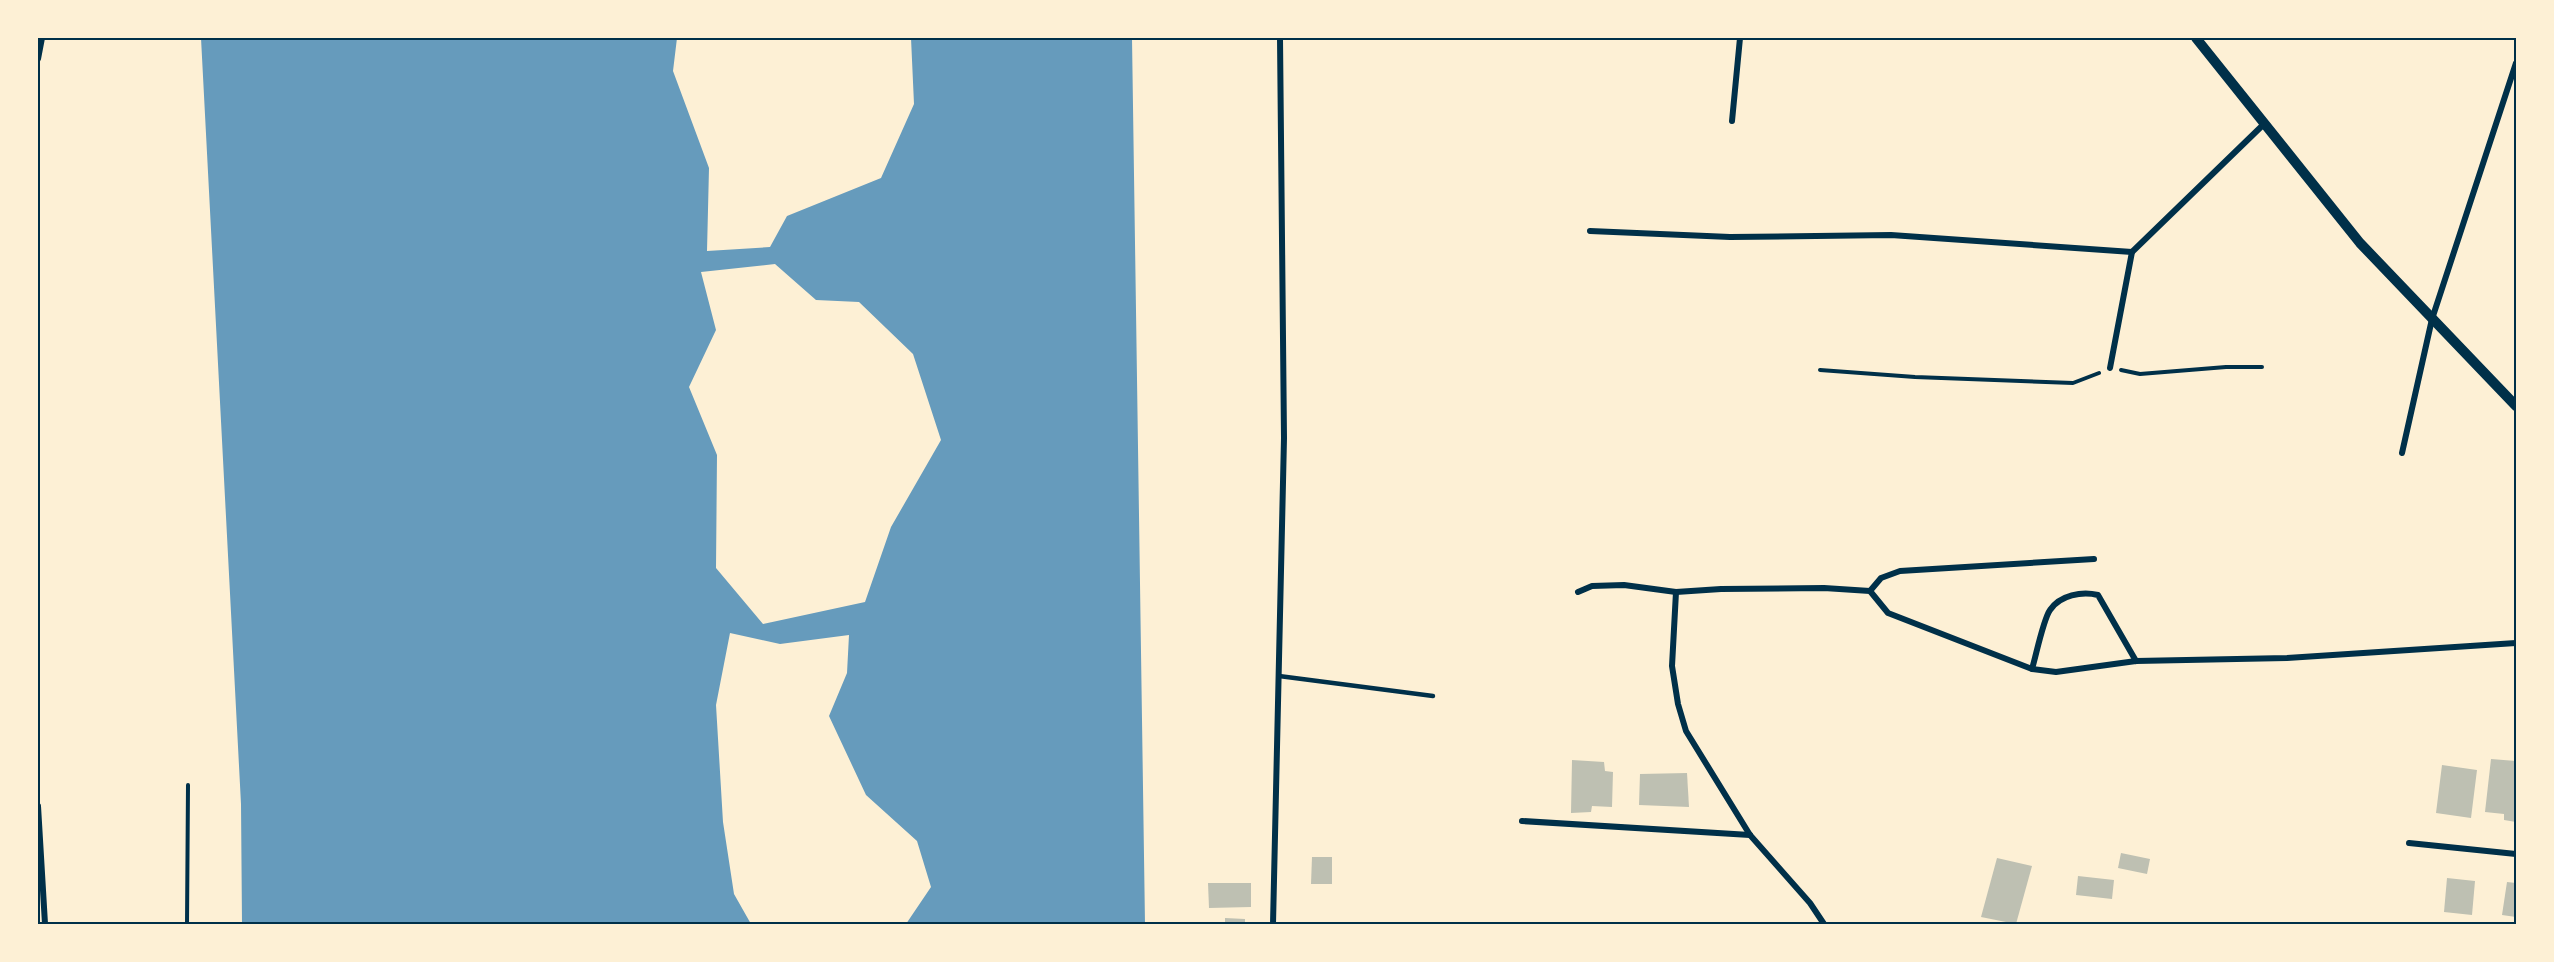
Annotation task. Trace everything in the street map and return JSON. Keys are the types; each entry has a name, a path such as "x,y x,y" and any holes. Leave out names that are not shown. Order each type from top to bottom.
{"street":[{"path":"38,59 42,38"},
{"path":"1274,924 1284,438 1280,38"},
{"path":"1732,121 1740,38"},
{"path":"2196,38 2360,243 2517,406"},
{"path":"2402,453 2432,319 2517,63"},
{"path":"2110,368 2132,252 2264,124"},
{"path":"1590,231 1730,237 1891,235 2132,252"},
{"path":"1870,591 1881,578 1900,571 2094,559"},
{"path":"1578,592 1592,586 1624,585 1676,592 1824,588 1870,591 1888,613 2032,669 2056,672 2136,662 2287,658 2517,643"},
{"path":"1676,592 1672,666 1678,704 1686,731 1750,835 1810,903 1824,924"},
{"path":"2032,669 2050,610 2063,599 2089,593 2098,595 2136,662"},
{"path":"38,806 45,924"},
{"path":"1522,821 1750,835"},
{"path":"2409,843 2517,854"}],"lane":[{"path":"1279,675 1433,696"}],"path":[{"path":"1820,370 1915,377 2073,383 2110,368 2140,374 2262,367"},
{"path":"187,924 188,785"}],"water":[{"path":"201,38 677,38 673,71 709,168 707,251 770,247 787,216 881,178 914,104 911,38 1132,38 1145,924 906,924 931,887 917,841 866,795 829,716 847,673 849,635 780,644 730,633 716,705 723,822 734,894 751,924 242,924 241,804","holes":["775,264 816,300 859,302 913,354 941,440 891,527 865,602 763,624 716,568 717,455 689,387 716,330 701,272"]}],"building":[{"path":"2491,759 2516,761 2516,822 2504,820 2504,814 2485,812"},
{"path":"1572,760 1604,762 1605,771 1613,772 1612,807 1592,806 1591,812 1571,813"},
{"path":"2442,765 2477,770 2471,818 2436,813"},
{"path":"1687,773 1689,807 1639,805 1640,774"},
{"path":"2121,853 2150,859 2147,874 2118,868"},
{"path":"1312,857 1332,857 1332,884 1311,884"},
{"path":"1997,858 2032,866 2016,924 1981,917"},
{"path":"2078,876 2114,880 2112,899 2076,895"},
{"path":"2447,878 2475,881 2472,915 2444,912"},
{"path":"2507,882 2516,883 2516,917 2502,915"},
{"path":"1208,883 1251,883 1251,907 1209,908"},
{"path":"1225,918 1245,919 1245,924 1225,924"}]}
